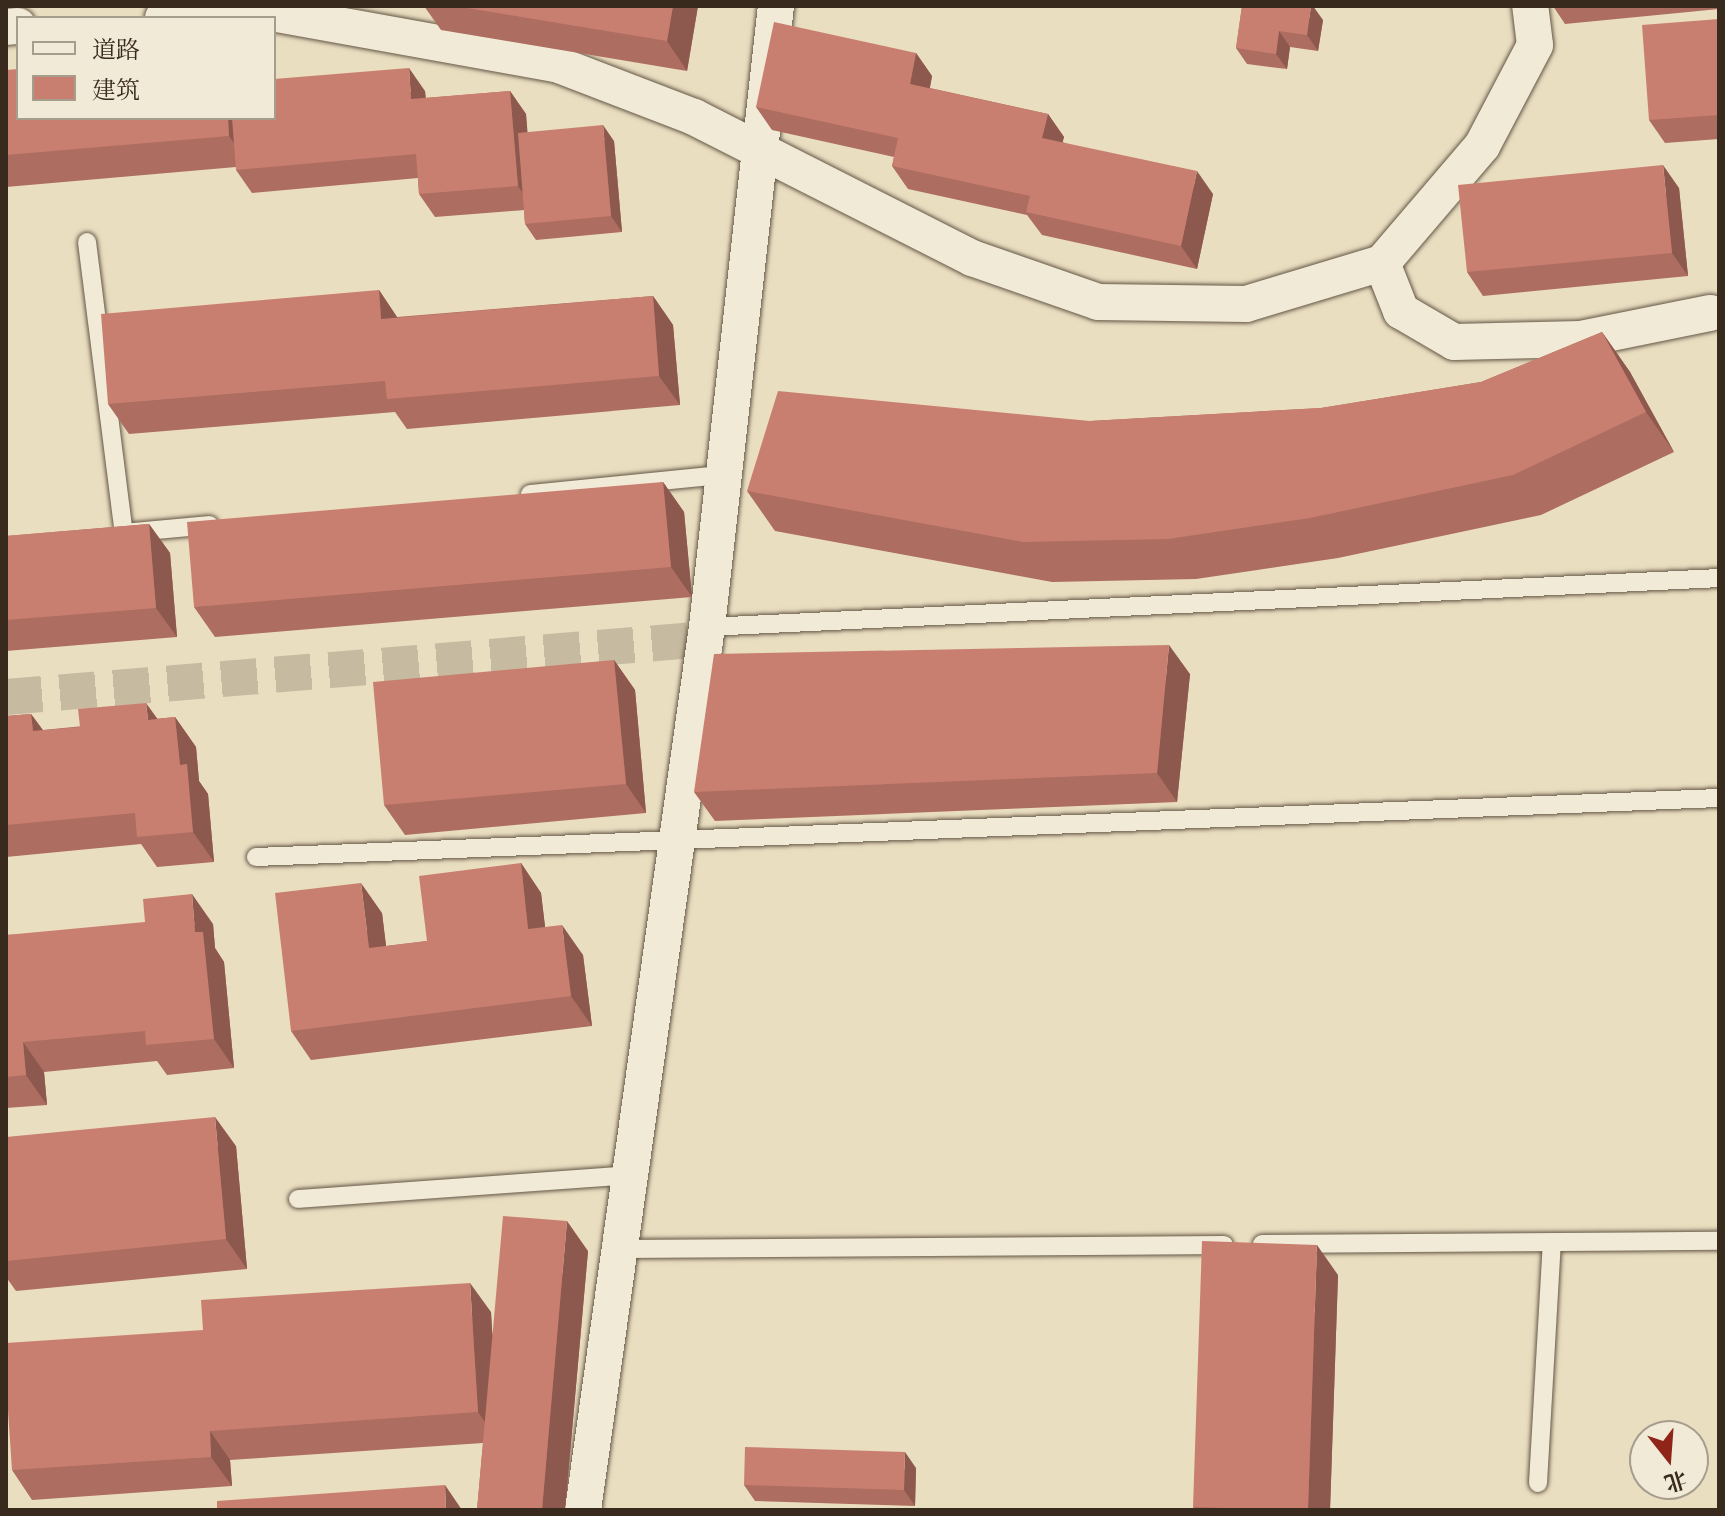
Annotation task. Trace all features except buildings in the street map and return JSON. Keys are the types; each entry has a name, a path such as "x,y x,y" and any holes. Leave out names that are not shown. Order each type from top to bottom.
{"street":[{"path":"583,1510 707,627 776,6"},
{"path":"197,16 266,12 542,61 758,148 972,258 1098,302 1246,304 1382,263 1482,146 1535,45 1530,6"},
{"path":"1382,263 1401,311 1454,342 1581,339 1710,313"}],"lane":[{"path":"87,242 124,533 235,522"},
{"path":"502,496 722,475"},
{"path":"707,627 1719,578"},
{"path":"256,857 678,835 1719,798"},
{"path":"298,1199 630,1175"},
{"path":"620,1249 1719,1241"},
{"path":"1538,1483 1552,1242"}],"tunnel":[{"path":"6,697 705,639"}]}
